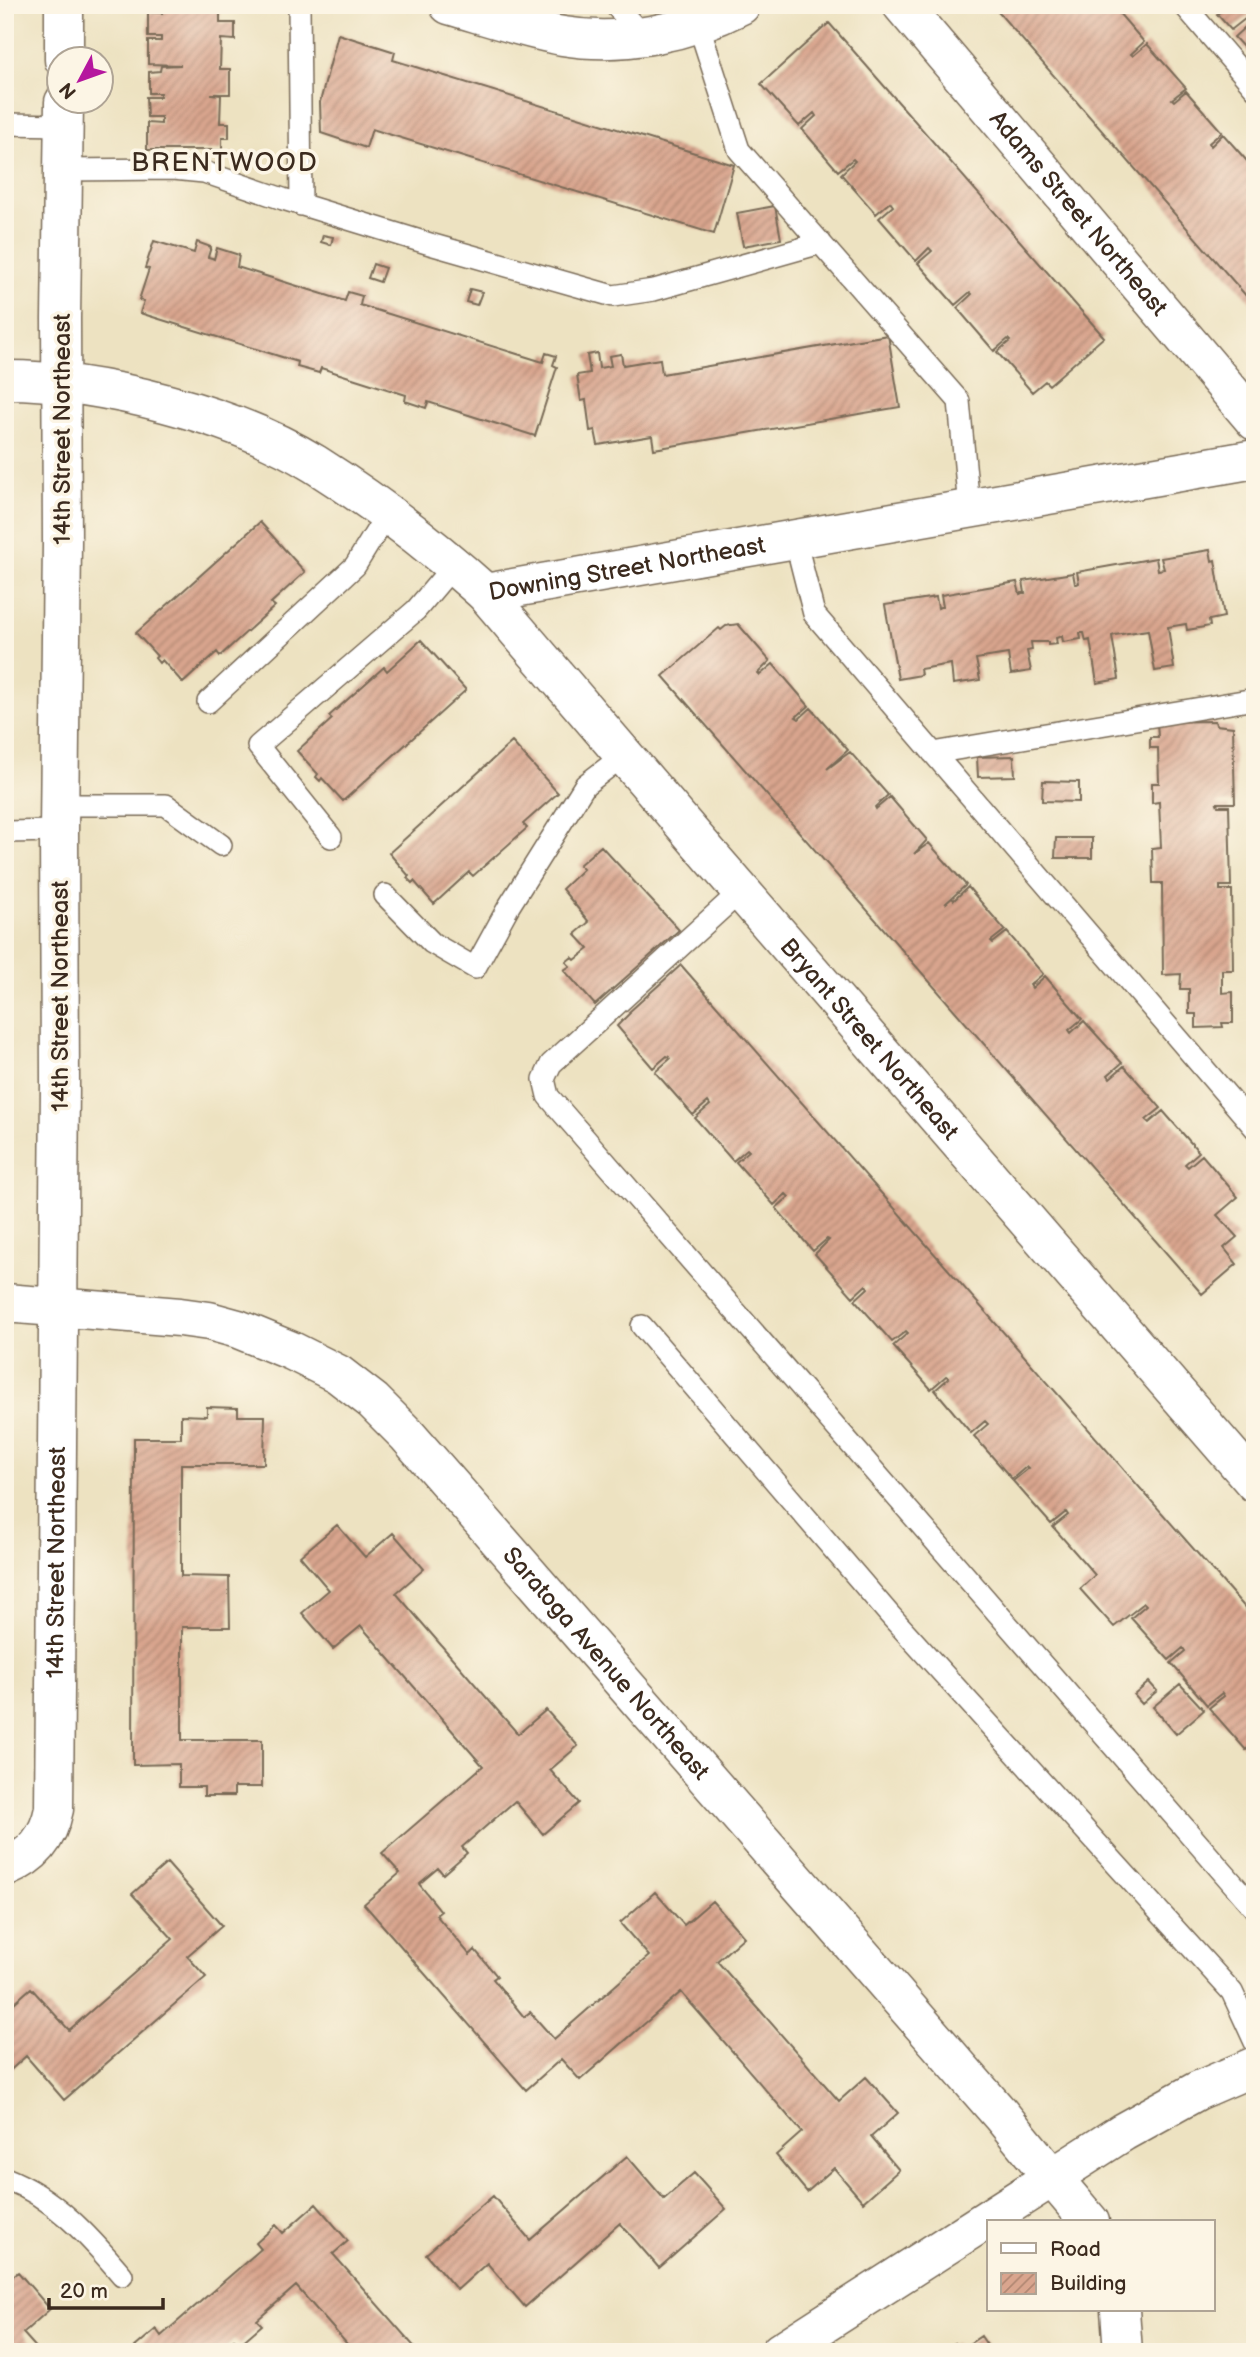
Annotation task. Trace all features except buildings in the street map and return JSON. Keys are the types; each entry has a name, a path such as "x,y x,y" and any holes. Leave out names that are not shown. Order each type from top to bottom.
{"street":[{"path":"64,5 64,46"},
{"path":"449,5 540,31 592,39 643,36 698,23 741,5"},
{"name":"Adams Street Northeast","path":"902,5 1255,421"},
{"name":"14th Street Northeast","path":"5,1868 20,1862 43,1840 54,1809 64,116"},
{"name":"Downing Street Northeast","path":"5,380 61,383 116,392 175,406 240,428 314,464 387,514 454,565 485,593 1255,459"},
{"name":"Bryant Street Northeast","path":"485,593 1255,1483"},
{"name":"Saratoga Avenue Northeast","path":"5,1303 209,1321 238,1329 317,1363 338,1374 373,1401 414,1443 983,2095 1088,2220"},
{"path":"780,2352 1052,2177 1173,2103 1255,2066"},
{"path":"1120,2312 1123,2352"}],"lane":[{"path":"299,5 300,205"},
{"path":"615,5 643,36"},
{"path":"1184,5 1255,88"},
{"path":"698,23 739,150 959,401 970,508"},
{"path":"5,124 48,116"},
{"path":"63,170 204,172 300,205 613,296 654,290 821,243"},
{"path":"208,702 355,566 387,514"},
{"path":"795,539 814,614 1255,1128"},
{"path":"331,837 258,746 416,610 454,565"},
{"path":"933,753 1255,699"},
{"path":"385,895 432,943 475,968 509,906 584,785 624,755"},
{"path":"5,832 59,818 166,805 221,845"},
{"path":"741,891 551,1064 544,1079 548,1096 1255,1909"},
{"path":"642,1326 889,1614 1232,1992 1255,2042"},
{"path":"5,2178 22,2184 77,2225 122,2275"}],"district":[{"name":"BRENTWOOD","path":"225,162"}]}
